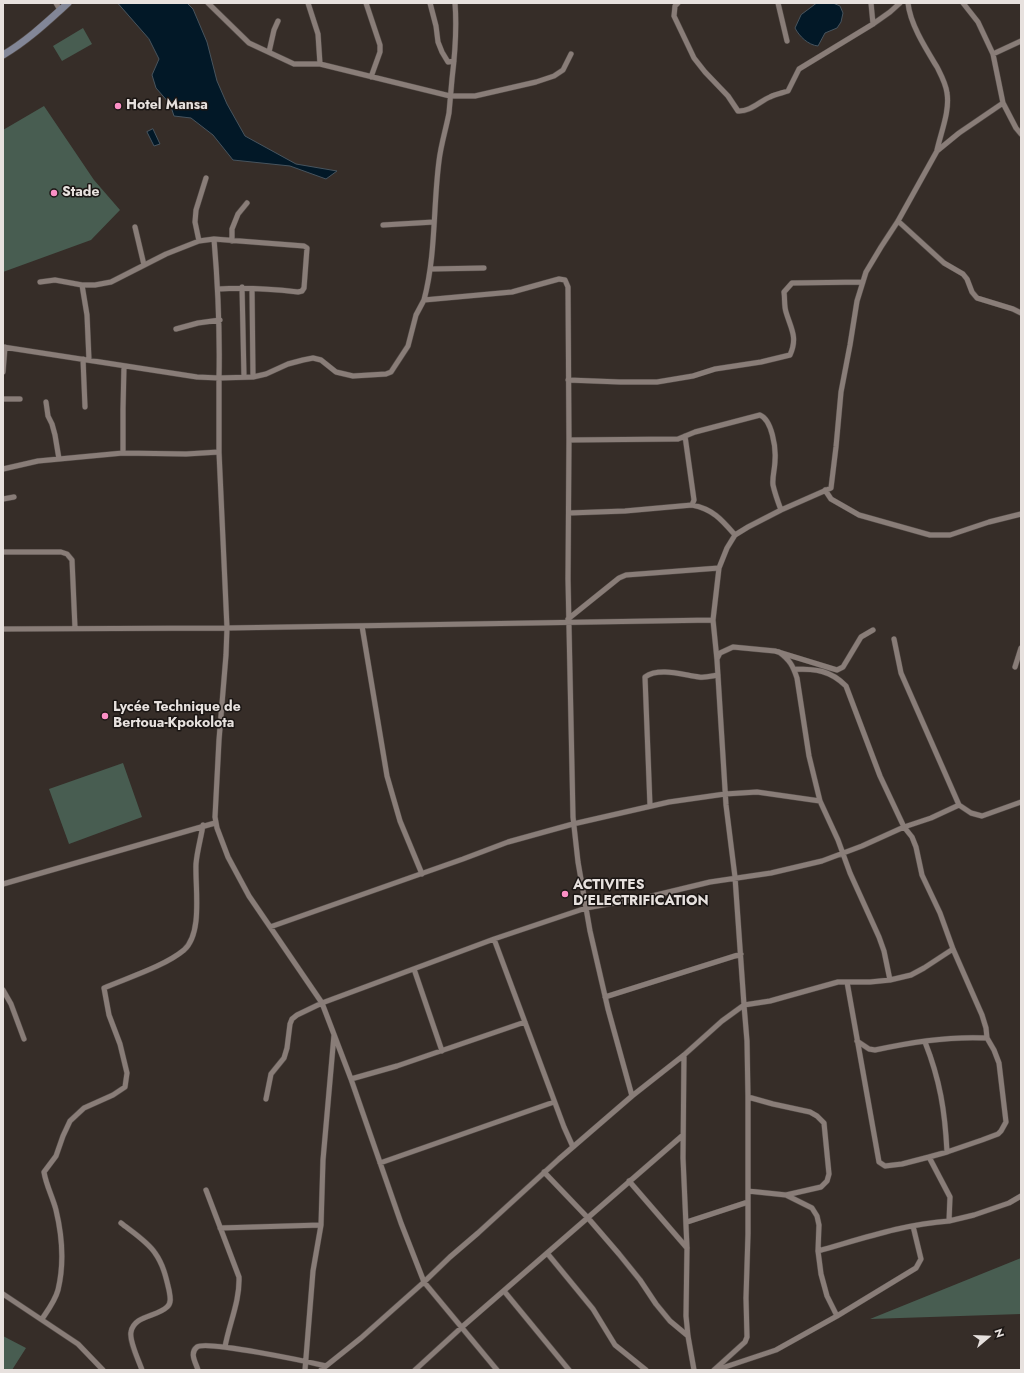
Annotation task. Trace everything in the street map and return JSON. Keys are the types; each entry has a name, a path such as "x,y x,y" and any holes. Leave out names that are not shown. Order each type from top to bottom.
{"main road":[{"path":"3,55 39,29 68,3"}],"street":[{"path":"56,3 60,10"},
{"path":"208,3 249,43 294,64 320,64 450,96 484,95 554,76 563,70 571,54"},
{"path":"308,3 318,34 320,64"},
{"path":"366,3 380,46 380,52 371,77"},
{"path":"430,3 442,52 448,62 454,61"},
{"path":"3,372 4,347 197,377 253,377 313,358 321,360 336,372 353,376 386,374 391,372 408,346 416,315 424,300 431,269 439,160 449,111 454,61 456,18 455,3"},
{"path":"678,3 675,6 674,16 694,58 728,96 738,111 758,104 772,96 788,91 799,69 873,24 900,3"},
{"path":"778,3 787,41"},
{"path":"871,3 873,24"},
{"path":"715,1370 745,1342 747,1337 746,1298 748,1202 747,1042 735,877 725,794 717,660 713,620 719,568 727,548 735,535 781,510 831,488 841,392 857,300 866,272 898,221 937,150 947,106 947,92 941,75 911,17 908,3"},
{"path":"963,3 978,22 993,54 1003,103 1016,128 1021,134"},
{"path":"269,52 274,30 278,21"},
{"path":"993,54 1021,41"},
{"path":"937,150 1003,103"},
{"path":"199,241 196,210 206,178"},
{"path":"232,240 232,230 238,214 247,203"},
{"path":"898,221 944,263 963,274 967,279 972,292 977,298 1013,309 1021,313"},
{"path":"383,225 434,222"},
{"path":"135,227 144,265"},
{"path":"214,239 219,288 220,320 219,452 226,628 226,655 219,740 215,823 228,857 249,896 322,1003 424,1282 497,1370"},
{"path":"40,282 55,280 82,285 95,285 111,282 144,265 199,241 214,239 304,246 307,248 304,288 302,291 252,289 242,287 219,288"},
{"path":"431,269 484,268"},
{"path":"424,300 512,292 559,279 565,280 568,287 568,621 574,824 578,862 590,931 605,997 632,1096"},
{"path":"568,380 657,382 693,376 715,369 762,362 790,355 794,346 793,332 785,310 784,292 792,284 863,282"},
{"path":"82,285 87,315 85,407"},
{"path":"242,287 244,377"},
{"path":"252,289 253,377"},
{"path":"176,330 198,323 220,320"},
{"path":"123,453 122,409 124,366"},
{"path":"3,399 20,399"},
{"path":"46,402 48,416 55,435 58,458"},
{"path":"569,440 678,439 695,432 760,415 765,417 768,422 775,445 773,485 781,510"},
{"path":"685,436 694,500 692,505"},
{"path":"3,469 58,458 123,453 186,454 219,452"},
{"path":"825,490 831,499 859,515 930,535 950,535 989,522 1021,514"},
{"path":"3,499 14,497"},
{"path":"568,513 625,511 692,505 702,507 716,515 735,535"},
{"path":"3,552 60,552 68,554 72,560 75,628"},
{"path":"568,621 619,578 626,574 719,568"},
{"path":"3,628 226,628 568,621 713,620"},
{"path":"362,626 386,776 400,821 422,874"},
{"path":"717,660 720,653 733,647 775,651 837,670 843,667 861,637 873,630"},
{"path":"894,639 901,672 959,805 971,813 982,816 1021,802"},
{"path":"1015,667 1021,648"},
{"path":"779,652 788,659 797,678 810,756 820,801 838,840 850,873 884,951 890,980"},
{"path":"794,669 813,669 837,677 846,686 880,776 904,827 912,837 916,847 922,875 940,913 953,949 982,1015 987,1038 999,1063 1006,1122 998,1134 947,1152 902,1164 885,1166 879,1162 857,1041 851,997 847,982"},
{"path":"650,806 645,677 648,675 666,672 700,677 718,675"},
{"path":"270,927 422,874 508,842 574,824 650,806 725,794 757,792 820,801"},
{"path":"266,1099 271,1074 284,1058 292,1019 322,1003 586,908 648,897 710,882 771,872 822,861 904,827 931,818 959,805"},
{"path":"3,884 215,823"},
{"path":"42,1320 58,1290 61,1269 61,1240 56,1210 44,1172 56,1156 70,1121 84,1108 113,1095 125,1086 126,1073 120,1044 109,1015 104,988 165,962 184,949 190,942 195,926 196,864 203,826"},
{"path":"494,940 554,1102 573,1147"},
{"path":"321,1370 361,1338 544,1172 632,1096 684,1055 722,1021 744,1005 770,1001 838,982 870,982 890,980 918,972 953,949"},
{"path":"605,997 741,954"},
{"path":"414,969 442,1051"},
{"path":"3,990 11,1004 24,1038"},
{"path":"351,1079 397,1066 525,1022"},
{"path":"304,1370 313,1271 322,1225 323,1160 334,1034"},
{"path":"857,1041 874,1050 967,1037 987,1038"},
{"path":"925,1042 932,1060 944,1106 947,1152"},
{"path":"684,1055 683,1136 688,1248 686,1316 694,1370"},
{"path":"748,1097 810,1112 817,1116 824,1123 829,1174 827,1181 821,1187 786,1195 748,1191"},
{"path":"380,1163 554,1102"},
{"path":"419,1369 462,1327 629,1181 683,1136"},
{"path":"929,1157 950,1197 948,1220"},
{"path":"544,1172 588,1218 640,1280 656,1304 670,1321 688,1336"},
{"path":"629,1181 688,1248"},
{"path":"206,1190 239,1277 239,1288 225,1347"},
{"path":"786,1195 812,1208 818,1216 818,1251 821,1274 827,1296 837,1316"},
{"path":"818,1251 912,1226 974,1215 1009,1203 1021,1196"},
{"path":"687,1222 748,1202"},
{"path":"121,1223 154,1252 162,1265 171,1298 168,1307 143,1318 134,1326 131,1332 131,1339 142,1370"},
{"path":"220,1228 322,1225"},
{"path":"715,1370 776,1350 837,1316 916,1268 921,1259 912,1226"},
{"path":"547,1253 593,1309 615,1345 646,1370"},
{"path":"504,1291 570,1370"},
{"path":"3,1294 78,1344 103,1370"},
{"path":"198,1370 193,1356 194,1351 197,1347 205,1345 225,1347 326,1366"}],"green space":[{"path":"83,28 92,44 62,61 53,46"},
{"name":"Stade","path":"44,106 94,180 120,210 91,240 3,272 3,130"},
{"path":"123,763 142,817 69,844 49,789"},
{"path":"1021,1258 1021,1314 870,1319"},
{"path":"3,1336 26,1348 12,1370 3,1370"}],"water":[{"path":"118,3 187,3 193,9 207,42 217,81 227,104 245,136 296,164 337,171 326,179 290,166 233,160 213,135 191,118 174,116 170,104 156,88 152,75 159,59 149,39"},
{"path":"817,3 833,3 840,6 843,13 841,22 837,28 825,33 818,46 804,40 795,28 801,15"},
{"path":"153,129 160,144 154,146 147,132"}],"place":[{"name":"Hotel Mansa","path":"118,106"},
{"name":"Stade","path":"54,193"},
{"name":"Lycée Technique de Bertoua-Kpokolota","path":"105,716"},
{"name":"ACTIVITES D'ELECTRIFICATION","path":"565,894"}]}
